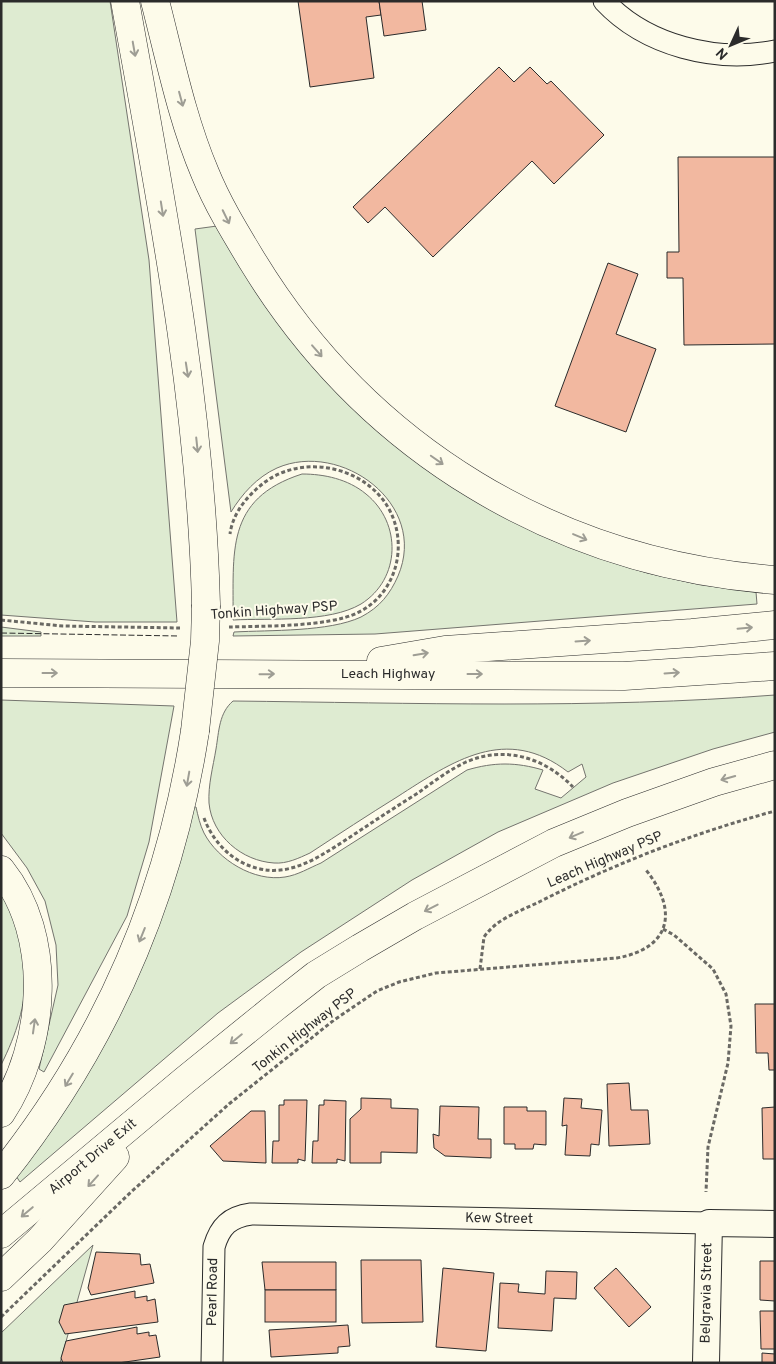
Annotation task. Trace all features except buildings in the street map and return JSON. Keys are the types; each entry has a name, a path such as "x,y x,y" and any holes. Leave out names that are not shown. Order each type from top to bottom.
{"highway":[{"path":"1,1175 31,1138 90,1045 139,942 165,870 187,784 205,641 206,605 199,464 192,396 152,150 125,1"},
{"path":"155,1 184,112 205,173 229,224 297,328 336,372 379,414 432,457 483,492 535,518 588,541 641,558 686,569 775,580"},
{"path":"304,674 445,650 692,633 775,625"},
{"name":"Leach Highway","path":"1,673 624,676 775,666"},
{"path":"1,1277 40,1240 185,1080 316,975 415,916 554,843 644,807 714,782 775,765"},
{"path":"1,870 20,903 29,926 36,958 37,998 34,1030 22,1073 1,1113"},
{"name":"Airport Drive Exit","path":"1,1234 185,1080"}],"street":[{"path":"604,1 650,35 700,52 752,55 775,51"},
{"name":"Kew Street","path":"225,1224 238,1216 251,1214 775,1224"},
{"name":"Belgravia Street","path":"706,1363 709,1223"},
{"name":"Pearl Road","path":"212,1363 214,1247 218,1234 225,1224"}],"path":[{"name":"Tonkin Highway PSP","path":"223,627 318,622 356,614 378,599 387,587 393,576 398,554 398,538 391,512 376,492 352,476 315,466 285,471 260,486 241,505 235,517 229,539"},
{"path":"1,620 63,626 184,628"},
{"path":"203,814 215,840 237,860 250,866 278,872 301,866 325,853 454,769 480,758 509,755 538,760 561,775 573,787"},
{"name":"Leach Highway PSP","path":"480,969 480,954 484,937 494,924 558,892 662,847 699,833 775,811"},
{"path":"646,870 659,889 664,902 663,929 674,935 713,969 726,994 731,1026 728,1063 708,1147 706,1192"},
{"name":"Tonkin Highway PSP","path":"1,1317 188,1140 334,1020 377,991 399,982 436,973 634,955 652,945 663,929"}],"green space":[{"path":"1,1 110,1 149,260 177,622 95,622 1,615"},
{"path":"217,226 259,295 305,355 446,481 498,513 552,540 605,560 647,573 701,585 756,592 757,604 375,634 233,636 234,632 316,628 348,622 361,617 384,600 392,589 398,576 404,550 401,525 390,503 373,484 352,471 327,463 302,462 277,468 263,476 251,487 231,512 195,229"},
{"path":"302,474 327,476 344,481 366,494 378,506 386,520 391,535 390,566 384,580 374,593 361,604 333,614 316,617 233,620 235,551 239,531 246,514 258,498 277,485"},
{"path":"1,627 41,632 41,636 1,636"},
{"path":"775,695 775,732 713,749 613,783 498,832 412,880 301,952 218,1013 20,1182 16,1176 192,807 196,807 201,827 210,843 218,852 238,867 261,876 273,878 290,876 321,863 467,770 505,764 543,770 535,789 561,798 586,777 582,764 568,772 545,758 523,751 501,749 480,753 439,771 310,853 284,863 262,861 240,852 231,845 222,836 211,815 209,803 210,783 220,723 225,711 233,701 572,704"},
{"path":"1,700 174,706 149,842 127,916 44,1072 39,1069 58,985 56,945 45,901 27,868 1,833"},
{"path":"1,891 12,914 19,936 24,957 25,978 24,998 19,1020 12,1042 1,1065"},
{"path":"93,1245 60,1363 1,1363 1,1333"}],"fence":[{"path":"1,633 179,636"}]}
